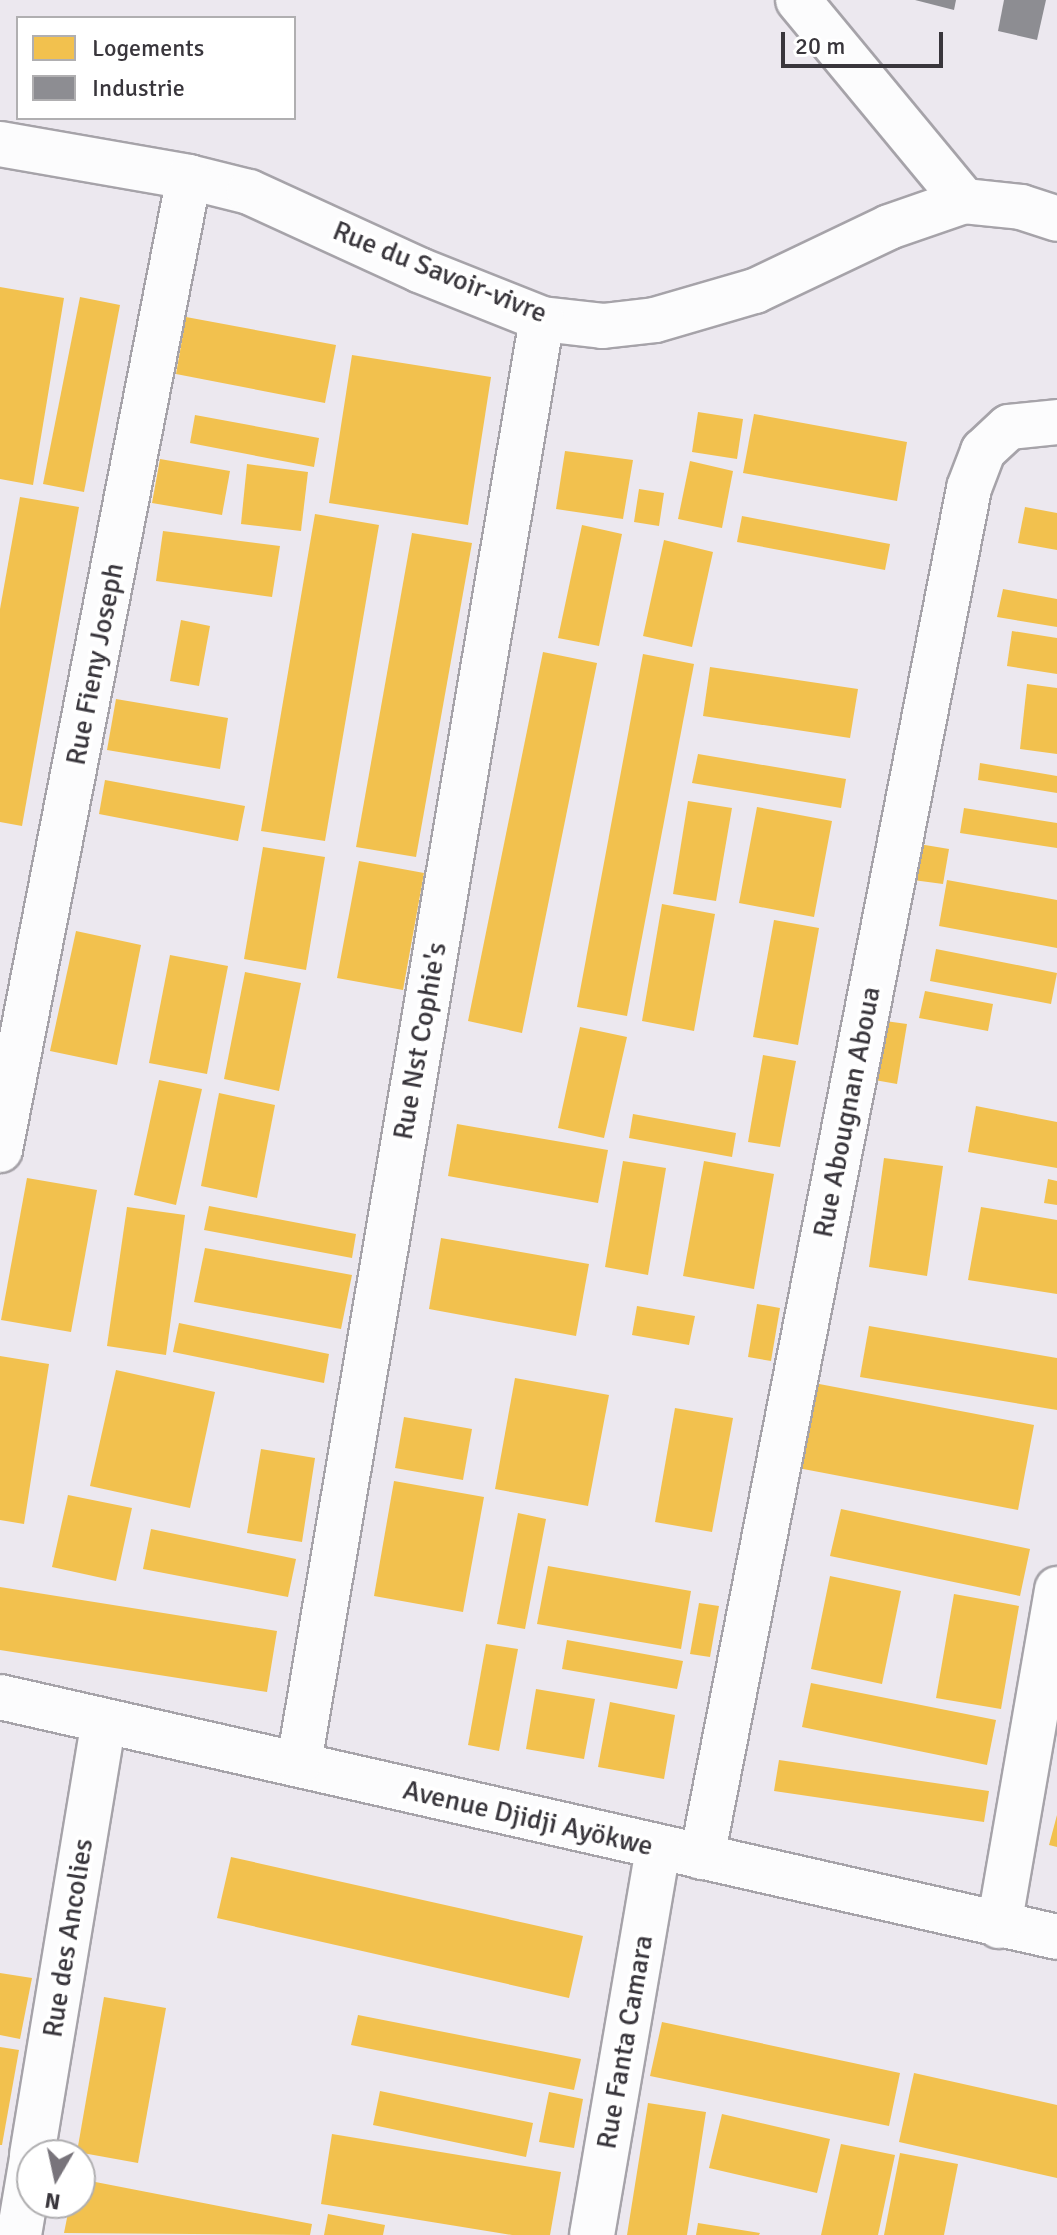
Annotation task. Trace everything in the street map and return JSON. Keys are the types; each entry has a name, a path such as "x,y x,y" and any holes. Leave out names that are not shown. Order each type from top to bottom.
{"street":[{"path":"798,0 964,201"},
{"name":"Rue du Savoir-vivre","path":"0,144 189,177 249,192 419,270 542,319 603,326 655,320 755,291 889,227 964,201 1021,207 1057,219"},
{"name":"Rue Fieny Joseph","path":"0,1150 189,177"},
{"name":"Rue Nst Cophie's","path":"299,1763 542,319"},
{"name":"Rue Abougnan Aboua","path":"702,1857 969,488 983,451 1009,427 1057,422"},
{"path":"999,1926 1057,1589"},
{"name":"Avenue Djidji Ayökwe","path":"0,1697 299,1763 658,1849 1057,1937"},
{"name":"Rue des Ancolies","path":"35,2139 104,1721"},
{"name":"Rue Fanta Camara","path":"592,2235 658,1849"}],"building: Logements":[{"path":"0,287 64,298 33,485 0,479"},
{"path":"80,297 120,305 84,492 43,484"},
{"path":"186,317 336,345 325,403 176,374"},
{"path":"352,355 491,377 468,525 329,503"},
{"path":"698,412 743,419 737,459 692,452"},
{"path":"754,414 907,442 897,501 743,473"},
{"path":"195,415 319,438 314,467 190,443"},
{"path":"565,451 633,460 623,519 556,509"},
{"path":"160,459 230,471 222,515 152,503"},
{"path":"690,461 733,471 722,528 678,519"},
{"path":"247,464 308,472 301,531 241,524"},
{"path":"639,489 664,493 659,526 634,522"},
{"path":"20,497 79,507 22,826 0,822 0,609"},
{"path":"1025,507 1057,513 1057,550 1018,543"},
{"path":"315,514 379,525 325,841 261,831"},
{"path":"742,516 890,544 885,570 737,542"},
{"path":"582,525 622,534 599,646 558,638"},
{"path":"163,531 280,546 272,597 156,581"},
{"path":"412,533 472,543 416,857 356,847"},
{"path":"664,540 713,552 692,647 643,636"},
{"path":"1003,589 1057,599 1057,627 997,617"},
{"path":"181,620 210,626 199,686 170,681"},
{"path":"1012,631 1057,638 1057,674 1007,666"},
{"path":"543,652 597,663 522,1033 468,1021"},
{"path":"643,654 694,664 627,1016 577,1007"},
{"path":"710,667 858,689 850,738 703,716"},
{"path":"1027,684 1057,688 1057,754 1020,749"},
{"path":"116,699 228,718 220,769 107,750"},
{"path":"698,754 846,779 841,808 692,783"},
{"path":"980,763 1057,776 1057,793 978,780"},
{"path":"105,780 245,806 238,841 99,814"},
{"path":"688,801 732,808 716,901 673,894"},
{"path":"757,807 832,821 814,917 739,903"},
{"path":"964,808 1057,823 1057,848 960,833"},
{"path":"919,844 949,849 943,884 913,880"},
{"path":"263,847 325,857 306,970 244,959"},
{"path":"359,861 424,873 403,990 337,978"},
{"path":"947,880 1057,900 1057,948 939,926"},
{"path":"662,904 715,914 694,1031 642,1021"},
{"path":"774,920 819,928 798,1045 753,1037"},
{"path":"76,931 141,945 117,1065 50,1051"},
{"path":"936,949 1057,973 1051,1004 930,981"},
{"path":"170,955 228,966 207,1074 149,1063"},
{"path":"245,972 301,983 279,1091 224,1079"},
{"path":"925,991 993,1004 988,1031 919,1018"},
{"path":"878,1020 907,1024 897,1084 869,1079"},
{"path":"580,1027 627,1037 604,1138 558,1128"},
{"path":"763,1055 796,1061 780,1147 748,1142"},
{"path":"159,1080 202,1089 176,1205 134,1195"},
{"path":"219,1093 275,1105 257,1198 201,1186"},
{"path":"976,1106 1057,1122 1057,1168 968,1152"},
{"path":"633,1114 736,1133 732,1157 629,1138"},
{"path":"457,1124 608,1150 598,1203 448,1176"},
{"path":"884,1158 943,1166 927,1276 869,1267"},
{"path":"623,1161 666,1168 648,1275 605,1267"},
{"path":"704,1161 774,1174 754,1289 683,1276"},
{"path":"27,1178 97,1190 71,1332 1,1320"},
{"path":"1048,1179 1057,1181 1057,1205 1044,1203"},
{"path":"209,1206 356,1234 352,1258 204,1230"},
{"path":"127,1207 185,1215 166,1355 107,1346"},
{"path":"981,1207 1057,1220 1057,1294 968,1280"},
{"path":"441,1238 589,1264 576,1336 429,1309"},
{"path":"205,1248 352,1275 341,1329 194,1302"},
{"path":"757,1304 780,1308 771,1361 748,1357"},
{"path":"637,1306 695,1316 689,1345 632,1335"},
{"path":"179,1323 329,1354 324,1383 173,1352"},
{"path":"869,1326 1057,1358 1057,1410 860,1377"},
{"path":"0,1356 49,1364 24,1524 0,1520"},
{"path":"116,1370 215,1392 190,1508 90,1486"},
{"path":"515,1378 609,1395 588,1506 495,1489"},
{"path":"814,1383 1034,1425 1018,1510 798,1468"},
{"path":"675,1408 733,1418 712,1532 655,1522"},
{"path":"404,1417 472,1429 463,1480 395,1468"},
{"path":"261,1449 315,1458 302,1542 247,1533"},
{"path":"394,1481 484,1497 463,1612 374,1596"},
{"path":"68,1495 132,1508 116,1581 52,1567"},
{"path":"841,1509 1030,1549 1020,1596 830,1556"},
{"path":"518,1513 546,1519 525,1629 497,1624"},
{"path":"151,1529 296,1559 288,1597 143,1569"},
{"path":"548,1566 691,1591 681,1649 537,1624"},
{"path":"830,1576 901,1591 882,1684 811,1669"},
{"path":"0,1587 277,1631 267,1692 0,1650"},
{"path":"954,1594 1019,1606 1001,1709 936,1698"},
{"path":"699,1603 719,1606 710,1657 690,1654"},
{"path":"567,1640 683,1661 677,1689 562,1669"},
{"path":"486,1644 518,1649 499,1751 468,1745"},
{"path":"811,1683 996,1720 987,1765 802,1727"},
{"path":"536,1689 595,1699 584,1759 526,1749"},
{"path":"610,1702 675,1715 664,1779 598,1767"},
{"path":"779,1760 989,1791 984,1822 774,1791"},
{"path":"1057,1815 1057,1847 1049,1845"},
{"path":"231,1857 583,1936 569,1998 217,1918"},
{"path":"0,1973 32,1978 20,2039 0,2035"},
{"path":"104,1997 166,2008 138,2163 96,2155 96,2139 79,2139"},
{"path":"358,2015 581,2059 574,2090 351,2045"},
{"path":"662,2022 900,2073 889,2126 650,2076"},
{"path":"0,2047 19,2050 2,2145 0,2145"},
{"path":"914,2073 1057,2105 1057,2178 899,2142"},
{"path":"380,2091 533,2123 526,2157 373,2125"},
{"path":"549,2092 583,2099 574,2148 539,2142"},
{"path":"648,2103 706,2112 687,2235 627,2235"},
{"path":"722,2114 830,2139 817,2193 709,2168"},
{"path":"332,2134 561,2172 550,2235 512,2235 321,2204"},
{"path":"841,2144 895,2155 878,2235 821,2235"},
{"path":"900,2153 958,2164 944,2235 884,2235"},
{"path":"96,2182 312,2224 310,2235 64,2233 67,2219 96,2219"},
{"path":"328,2214 385,2225 383,2235 324,2235"},
{"path":"698,2223 760,2233 696,2235"}],"building: Industrie":[{"path":"915,0 956,0 954,10"},
{"path":"1004,0 1046,0 1037,40 998,31"}]}
